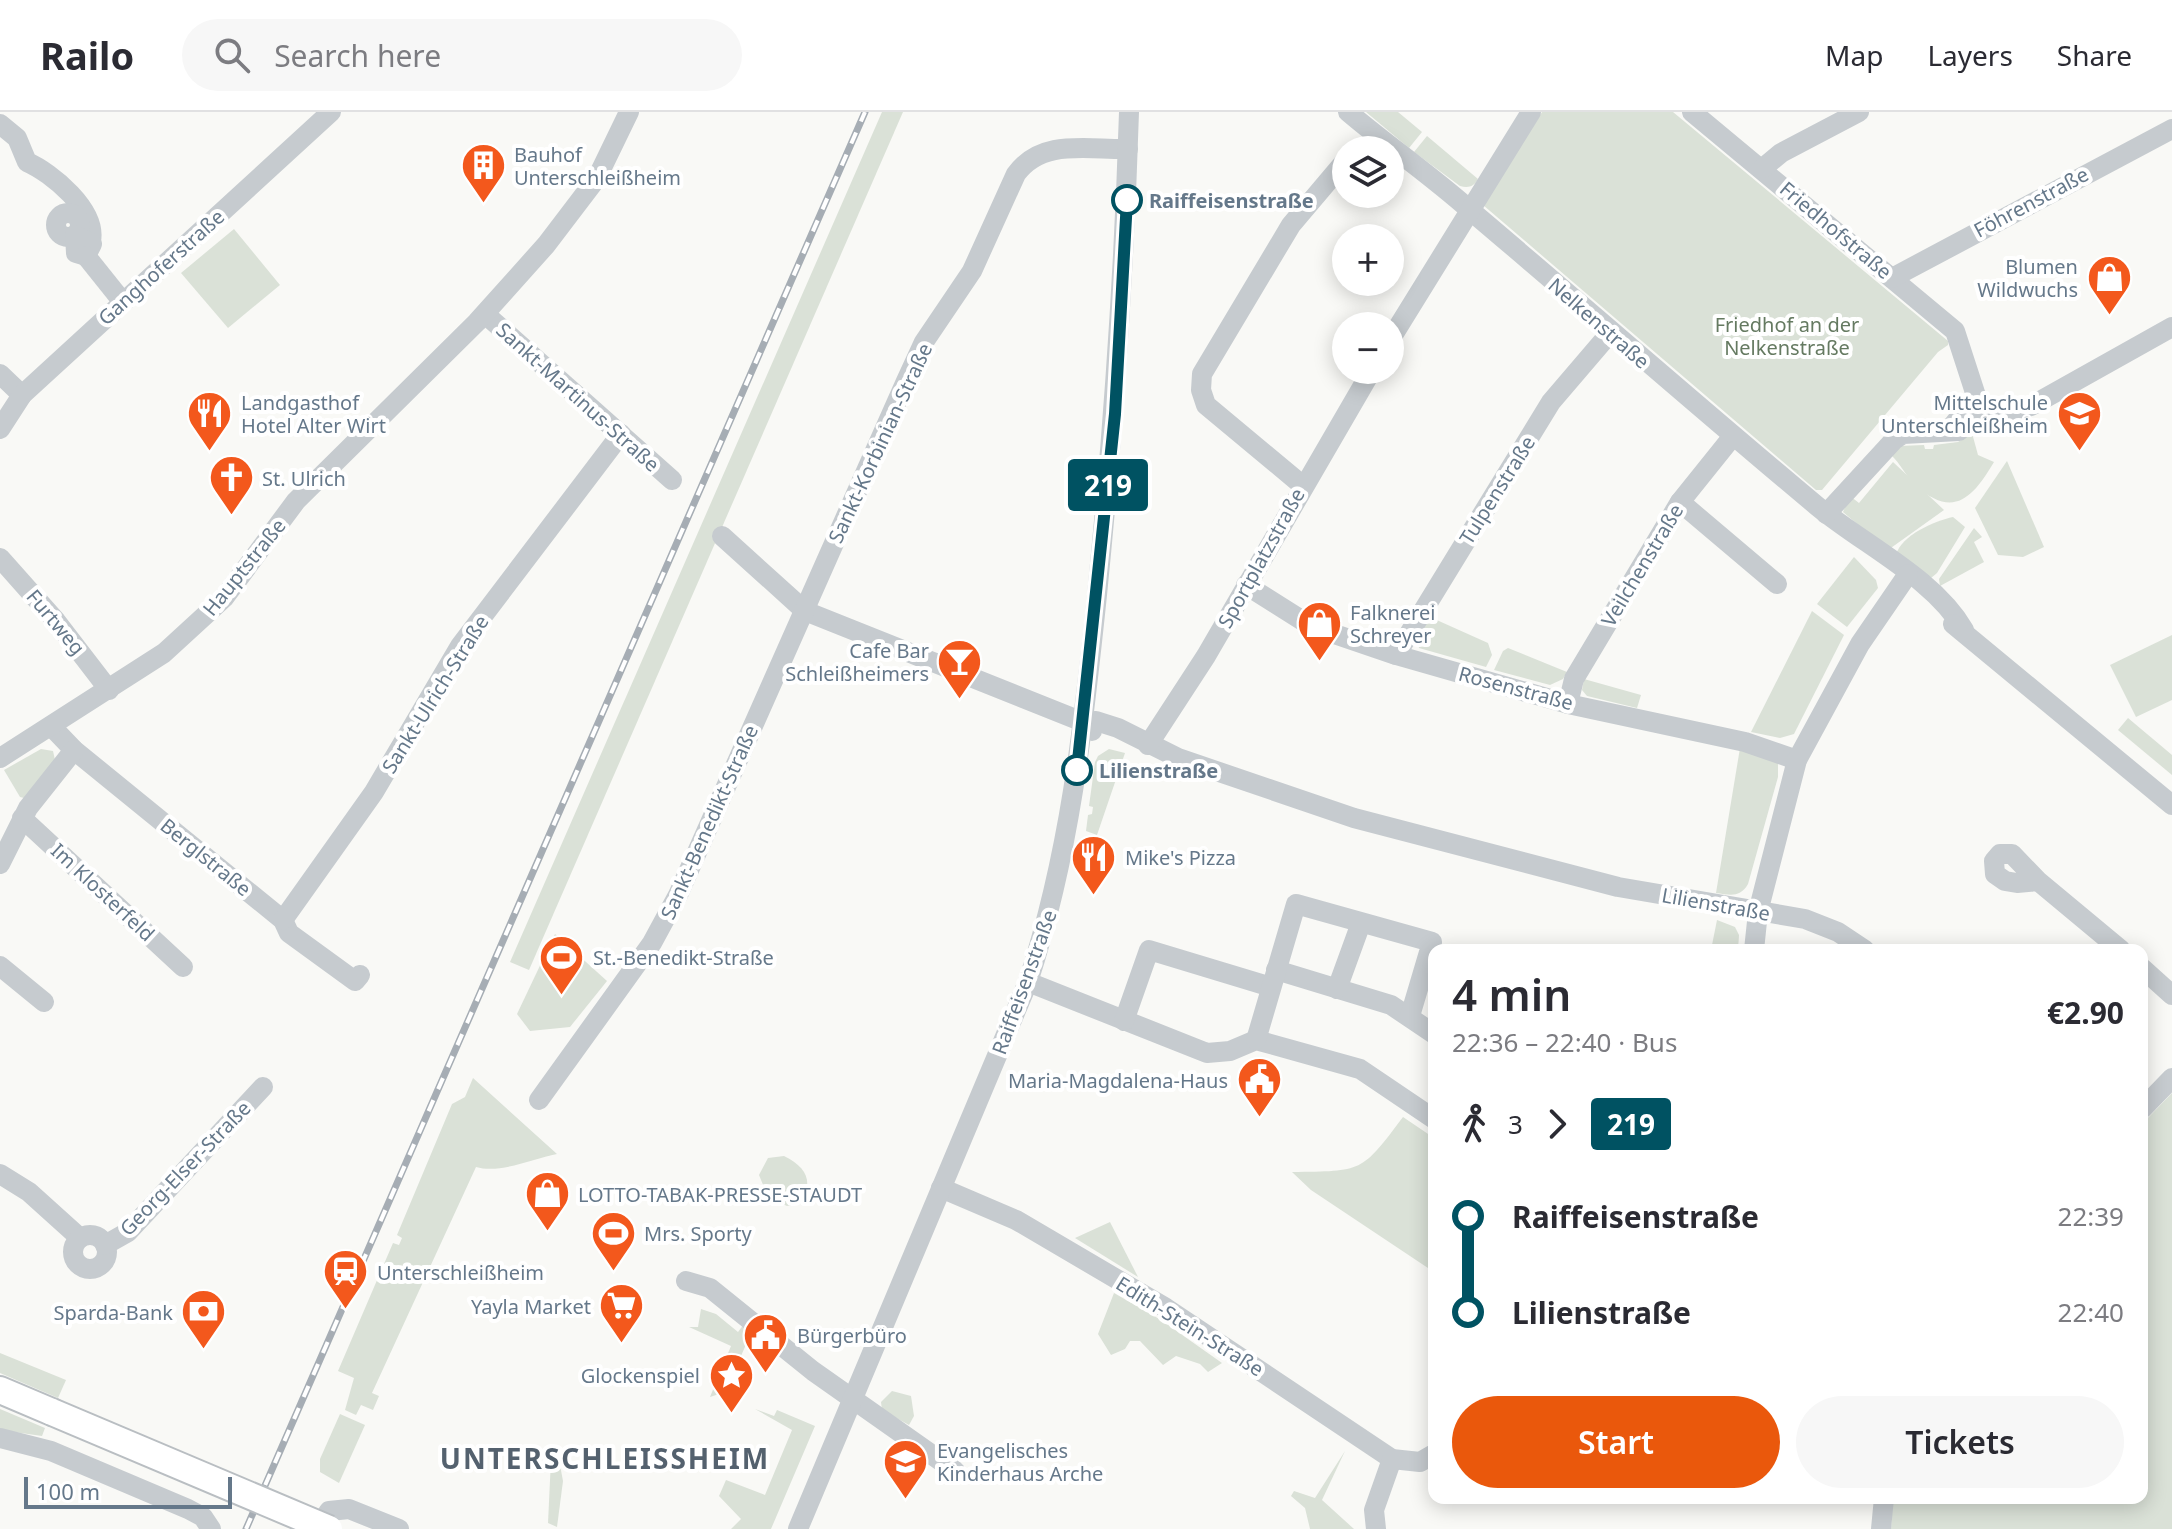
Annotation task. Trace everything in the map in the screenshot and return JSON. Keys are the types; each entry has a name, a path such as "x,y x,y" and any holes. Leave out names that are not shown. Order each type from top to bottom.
{"main road":[{"path":"0,1390 329,1529"}],"street":[{"name":"Ganghoferstraße","path":"0,429 22,395 122,301 291,152 331,112"},
{"name":"Hauptstraße","path":"0,758 164,653 224,598 296,501 485,314 546,245 597,178 629,112"},
{"name":"Raiffeisenstraße","path":"798,1529 858,1402 941,1188 1028,982 1062,863 1083,722 1115,414 1129,112"},
{"name":"Nelkenstraße","path":"1348,112 1470,209 1610,333 1904,580 1951,608 1964,630 2172,805"},
{"path":"1404,317 1531,112"},
{"name":"Friedhofstraße","path":"1692,112 1955,331 1966,358 1975,401 1980,408"},
{"path":"1763,168 1781,153 1859,112"},
{"path":"0,124 17,138 27,162 47,171 122,301"},
{"name":"Föhrenstraße","path":"1892,278 2172,129"},
{"path":"1365,136 1370,130"},
{"name":"Sankt-Korbinian-Straße","path":"805,611 920,350 972,271 1016,174 1026,161 1041,151 1128,149"},
{"path":"1302,485 1206,405 1201,390 1202,374 1291,225 1332,177"},
{"name":"Sankt-Martinus-Straße","path":"485,314 672,480"},
{"path":"1826,514 1903,434 1960,431 1980,408 2010,411 2031,406 2172,327"},
{"name":"Tulpenstraße","path":"1396,655 1551,402 1610,333"},
{"path":"0,374 22,395"},
{"name":"Sportplatzstraße","path":"1148,745 1363,384"},
{"name":"Sankt-Ulrich-Straße","path":"283,920 374,792 460,646 621,434"},
{"name":"Veilchenstraße","path":"1568,704 1574,679 1680,502 1733,436"},
{"path":"1680,502 1777,584"},
{"name":"Lilienstraße","path":"722,536 805,611 1083,722 1096,721 1132,732 1148,745 1334,811 1618,887 1816,923 1856,944"},
{"name":"Furtweg","path":"0,558 56,621 109,690"},
{"path":"1755,944 1758,912 1797,760 1860,644 1904,580"},
{"name":"Rosenstraße","path":"1246,585 1311,626 1396,655 1568,704 1745,742 1797,760"},
{"name":"Sankt-Benedikt-Straße","path":"539,1100 652,943 805,611"},
{"name":"Berglstraße","path":"51,726 74,750 283,920 289,933 355,981 360,975"},
{"path":"0,864 22,818 74,750"},
{"name":"Im Klosterfeld","path":"22,818 183,967"},
{"path":"2038,881 2114,944"},
{"path":"1256,1040 1296,904 1431,944"},
{"path":"1337,989 1361,923"},
{"path":"1124,1021 1149,950 1337,989 1391,1005 1428,1030"},
{"path":"1410,1016 1428,955"},
{"path":"0,966 44,1002"},
{"path":"2148,973 2172,995"},
{"path":"1028,982 1207,1053 1230,1051 1256,1040 1360,1069 1428,1107"},
{"path":"2148,1103 2172,1078"},
{"name":"Georg-Elser-Straße","path":"105,1245 128,1232 263,1087"},
{"path":"0,1174 29,1192 80,1238"},
{"name":"Edith-Stein-Straße","path":"941,1188 1016,1220 1166,1308 1392,1459"},
{"path":"94,1235 105,1245 106,1256 102,1265 84,1269 73,1257 73,1248 80,1238 94,1235"},
{"path":"686,1281 710,1288 858,1402 955,1471"},
{"path":"0,1438 51,1451 188,1509 203,1517 211,1529"},
{"path":"1376,1529 1374,1510 1392,1459 1420,1462 1428,1457"},
{"path":"1881,1529 1883,1504"},
{"path":"317,1529 329,1511 340,1507 399,1529"}],"green space":[{"path":"882,112 903,112 529,970 510,962"},
{"path":"1366,112 1398,112 1422,132 1409,148 1404,144 1404,136 1395,136"},
{"name":"Friedhof an der Nelkenstraße","path":"1542,112 1673,112 1948,341 1948,345 1938,352 1822,490 1816,490 1483,205"},
{"path":"1427,136 1478,179 1475,184 1460,186 1414,152"},
{"path":"234,229 280,285 228,328 181,273"},
{"path":"1972,433 1978,455 1994,462 1978,485 1961,500 1941,501 1929,495 1915,485 1891,455 1899,446 1924,445 1925,449 1933,449 1934,445 1958,442"},
{"path":"2007,461 2044,547 2023,557 1998,555 1975,508"},
{"path":"1893,462 1944,510 1888,550 1843,512 1850,496 1859,503"},
{"path":"1953,517 1965,527 1931,578 1896,555 1911,535"},
{"path":"1974,528 1982,537 1974,542 1984,562 1940,586 1939,579"},
{"path":"1854,557 1876,580 1878,588 1847,627 1817,604"},
{"path":"1812,611 1844,635 1794,734 1780,738 1751,732"},
{"path":"1430,617 1488,643 1492,655 1486,667 1419,648 1418,638"},
{"path":"2172,635 2172,700 2136,717 2110,665"},
{"path":"1508,648 1567,672 1563,679 1550,685 1494,670 1503,651"},
{"path":"1584,679 1641,695 1637,708 1587,696 1582,690"},
{"path":"2128,718 2172,755 2172,775 2118,730"},
{"path":"1740,748 1778,763 1778,777 1748,884 1738,894 1716,893"},
{"path":"41,749 53,751 55,760 24,798 20,797 4,770"},
{"path":"1109,749 1125,753 1097,835 1086,831 1088,815 1092,814 1093,807 1089,806 1095,762"},
{"path":"1717,920 1735,927 1738,944 1712,944"},
{"path":"555,934 607,981 570,1027 530,1031 517,1014"},
{"path":"473,1078 557,1154 495,1169 476,1167 372,1393 379,1396 373,1410 361,1405 356,1415 345,1410 354,1378 338,1371 393,1243 399,1245 402,1238 397,1235 452,1104 465,1097"},
{"path":"2172,1093 2172,1529 1891,1529 1893,1504 2148,1504 2148,1118"},
{"path":"1403,1117 1428,1134 1428,1268 1311,1190 1292,1172 1347,1169 1368,1159"},
{"path":"784,1156 798,1165 807,1181 801,1203 787,1206 768,1197 759,1175 768,1158"},
{"path":"1110,1222 1138,1277 1075,1238"},
{"path":"1114,1293 1161,1320 1222,1363 1208,1372 1200,1364 1176,1356 1163,1365 1140,1341 1130,1341 1125,1349 1111,1355 1098,1334"},
{"path":"701,1309 716,1314 738,1332 744,1324 752,1331 725,1392 710,1397 731,1346 689,1327 698,1327"},
{"path":"0,1353 66,1380 58,1398 0,1373"},
{"path":"892,1391 911,1396 914,1416 909,1425 882,1410 881,1402"},
{"path":"0,1409 45,1428 42,1436 0,1430"},
{"path":"755,1409 774,1416 777,1410 815,1426 771,1529 731,1529 741,1519 719,1496 726,1480 765,1495 792,1430"},
{"path":"340,1414 365,1425 339,1483 320,1472 320,1459"},
{"path":"1345,1451 1322,1500 1354,1529 1310,1529 1305,1508 1291,1496 1294,1491 1315,1498"},
{"path":"551,1459 560,1465 563,1481 557,1527 548,1523"}],"railway":[{"path":"246,1529 865,112"}],"bus line":[{"name":"219","path":"1077,770 1115,414 1127,200"}],"place":[{"name":"Raiffeisenstraße","path":"1127,200"},
{"name":"Bauhof Unterschleißheim","path":"483,205"},
{"name":"Blumen Wildwuchs","path":"2109,316"},
{"name":"Landgasthof Hotel Alter Wirt","path":"210,453"},
{"name":"Mittelschule Unterschleißheim","path":"2079,453"},
{"name":"St. Ulrich","path":"231,517"},
{"name":"Falknerei Schreyer","path":"1319,662"},
{"name":"Cafe Bar Schleißheimers","path":"960,700"},
{"name":"Lilienstraße","path":"1077,770"},
{"name":"Mike's Pizza","path":"1094,896"},
{"name":"St.-Benedikt-Straße","path":"562,996"},
{"name":"Maria-Magdalena-Haus","path":"1259,1119"},
{"name":"LOTTO-TABAK-PRESSE-STAUDT","path":"547,1233"},
{"name":"Mrs. Sporty","path":"613,1272"},
{"name":"Unterschleißheim","path":"346,1311"},
{"name":"Yayla Market","path":"622,1345"},
{"name":"Sparda-Bank","path":"204,1351"},
{"name":"Bürgerbüro","path":"766,1374"},
{"name":"Glockenspiel","path":"731,1414"},
{"name":"Evangelisches Kinderhaus Arche","path":"906,1501"}],"district":[{"name":"UNTERSCHLEISSHEIM","path":"605,1458"}]}
